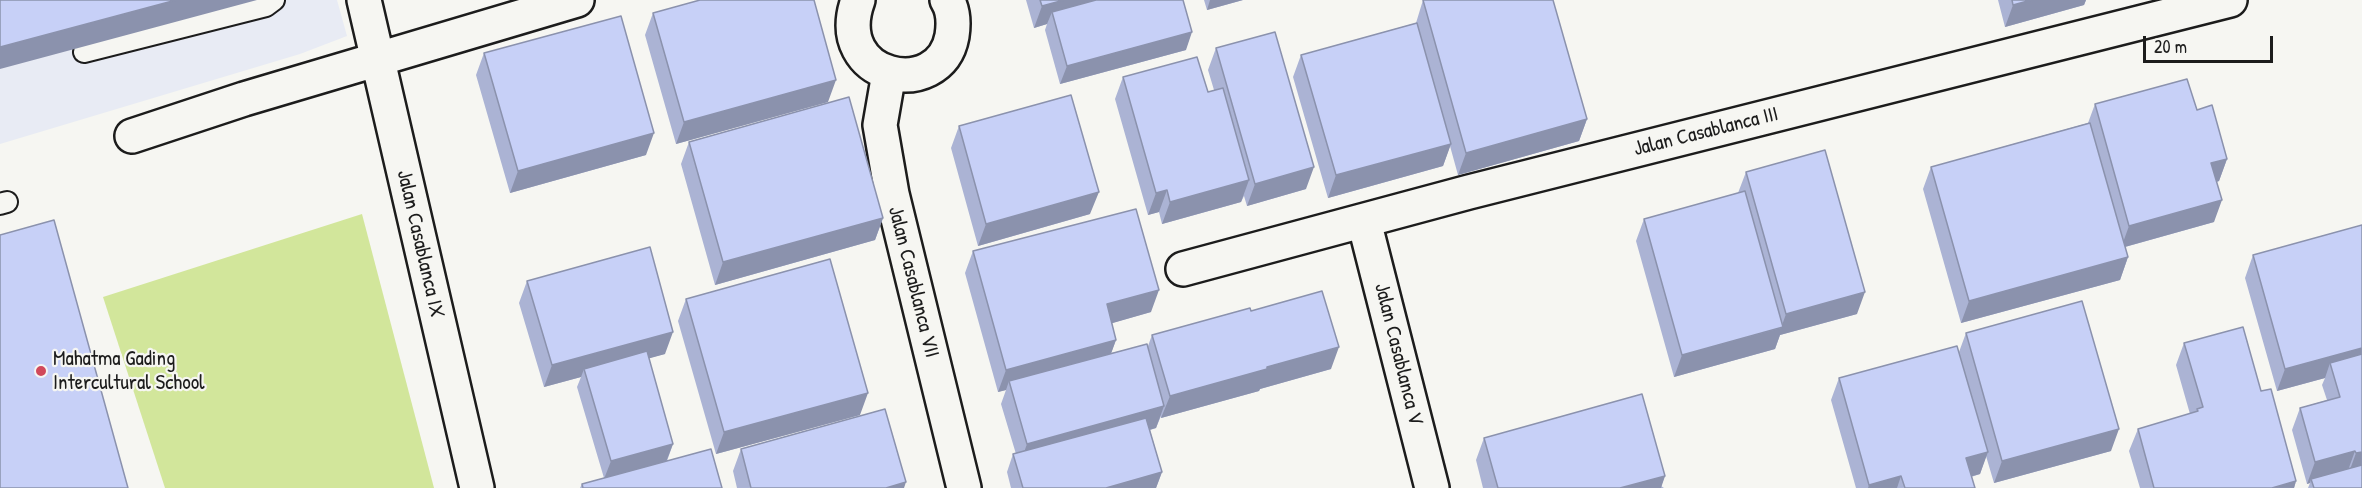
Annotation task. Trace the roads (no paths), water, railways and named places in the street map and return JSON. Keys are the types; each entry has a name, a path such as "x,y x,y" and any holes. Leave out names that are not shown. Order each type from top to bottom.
{"street":[{"name":"Jalan Casablanca IX","path":"364,0 477,488"},
{"path":"132,136 377,58 577,0"},
{"path":"858,0 853,15 853,34 859,52 873,66 890,74 908,76 926,70 941,59 951,43 954,24 951,6 947,0"},
{"name":"Jalan Casablanca III","path":"1183,269 1469,192 2230,0"},
{"name":"Jalan Casablanca VII","path":"890,74 880,126 892,194 964,488"},
{"name":"Jalan Casablanca V","path":"1364,221 1432,488"}],"lane":[{"path":"84,52 266,6 274,0"}],"place":[{"name":"Mahatma Gading Intercultural School","path":"41,371"}]}
